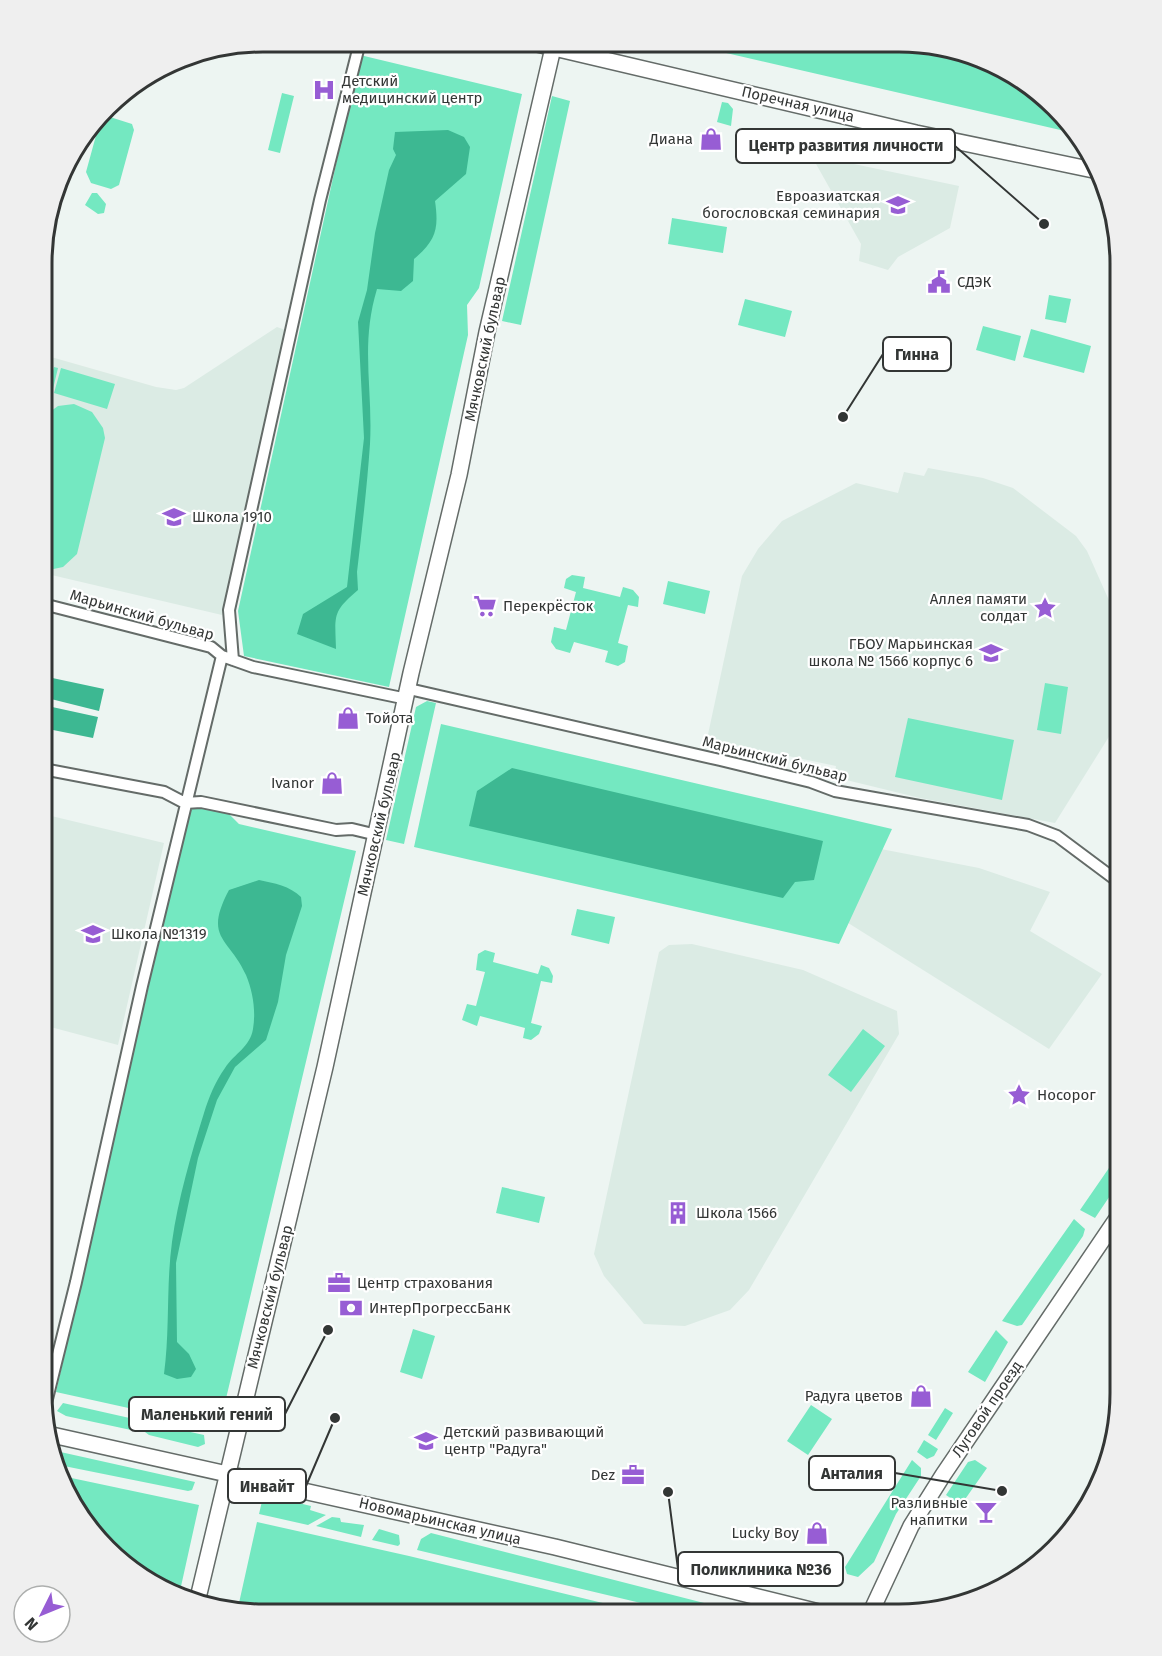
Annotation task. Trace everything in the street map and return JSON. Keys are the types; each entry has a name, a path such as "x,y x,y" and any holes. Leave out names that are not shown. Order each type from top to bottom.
{"street":[{"path":"52,1377 185,803 227,658 229,610 320,200 357,53"},
{"name":"Мячковский бульвар","path":"199,1593 226,1473 293,1204 459,475 487,332 552,53"},
{"name":"Поречная улица","path":"572,53 916,133 1087,169"},
{"name":"Марьинский бульвар","path":"52,606 210,647 227,658 731,762 811,782 836,791 1028,825 1057,836 1109,875"},
{"path":"52,771 164,792 185,803 201,802 336,830 352,829 377,835"},
{"name":"Луговой проезд","path":"875,1604 911,1526 937,1484 1109,1230"},
{"name":"Новомарьинская улица","path":"58,1436 544,1545 786,1604"}],"shaded area":[{"path":"723,52 898,52 926,54 953,60 992,74 1016,88 1048,114 1062,130"},
{"path":"360,55 522,94 479,288 467,305 468,335 389,687 244,656 238,611"},
{"path":"282,93 294,96 280,153 268,150"},
{"path":"552,96 570,101 521,325 502,321"},
{"path":"722,102 728,103 733,109 731,126 717,122"},
{"path":"111,117 132,124 134,130 119,185 111,189 91,183 86,172 96,135"},
{"path":"448,130 464,137 470,147 466,174 435,201 436,227 427,246 414,259 413,281 401,291 377,289 372,309 368,348 370,444 357,572 358,590 339,609 335,629 336,649 297,634 303,614 347,587 364,438 358,322 367,290 375,233 389,170 396,155 393,149 395,132"},
{"name":"Евроазиатская богословская семинария","path":"811,155 959,186 950,228 898,257 888,270 859,261 861,244"},
{"path":"92,193 97,193 106,204 104,213 98,214 85,205"},
{"path":"672,218 727,227 723,253 668,244"},
{"path":"1049,295 1071,299 1066,323 1045,319"},
{"path":"745,299 792,311 785,337 738,325"},
{"path":"983,326 1021,336 1015,361 976,350"},
{"path":"277,327 288,331 222,615 52,575 52,357 156,387 176,390 184,388"},
{"path":"1031,329 1091,346 1084,373 1023,357"},
{"path":"54,367 58,368 52,393"},
{"path":"61,368 115,384 107,409 54,393"},
{"path":"74,404 92,412 103,428 105,438 77,554 63,567 52,569 52,410 58,406"},
{"name":"ГБОУ Марьинская школа № 1566 корпус 6","path":"928,468 983,478 1013,488 1076,536 1087,551 1110,602 1110,736 1055,823 920,798 834,777 836,766 707,739 742,576 758,549 782,521 856,483 898,493 904,472 924,476"},
{"path":"572,575 585,577 583,588 620,597 623,587 633,590 639,597 638,607 628,605 618,643 628,646 625,662 618,666 605,662 608,651 574,642 570,653 556,649 551,642 554,627 566,630 576,592 564,588 566,579"},
{"path":"668,581 710,591 705,614 663,604"},
{"path":"52,678 104,689 99,711 52,699"},
{"path":"1045,683 1068,687 1061,734 1037,730"},
{"path":"427,701 436,703 404,844 386,840 416,707"},
{"path":"52,707 98,717 93,738 52,730"},
{"path":"908,718 1014,740 1002,800 895,777"},
{"path":"441,724 892,829 839,944 414,847"},
{"path":"512,768 823,841 814,880 795,882 783,898 469,826 477,791"},
{"path":"198,807 227,812 239,824 356,851 219,1428 56,1392 189,809"},
{"name":"Школа №1319","path":"52,816 164,843 118,1045 52,1027"},
{"path":"881,849 979,868 1050,892 1030,931 1102,974 1049,1049 845,921"},
{"path":"259,880 292,890 301,897 302,906 286,955 278,1002 266,1040 235,1067 217,1100 198,1158 176,1263 177,1342 189,1354 196,1369 191,1377 177,1379 164,1374 170,1258 178,1210 210,1095 225,1068 249,1041 254,1022 253,1002 246,975 221,937 218,919 229,890"},
{"path":"577,909 615,917 609,944 571,935"},
{"path":"692,944 803,970 897,1011 899,1034 749,1290 730,1310 685,1326 644,1324 604,1276 594,1254 659,952 669,945"},
{"path":"485,950 495,953 493,962 538,974 541,965 549,968 553,976 552,983 541,981 531,1023 542,1026 539,1034 531,1040 523,1038 525,1028 480,1016 477,1026 462,1020 467,1004 476,1006 485,972 476,970 478,954"},
{"path":"863,1029 885,1046 851,1092 828,1075"},
{"path":"1109,1168 1109,1197 1095,1218 1080,1210"},
{"path":"502,1187 545,1197 539,1223 496,1213"},
{"path":"1074,1219 1085,1229 1083,1236 1022,1325 1017,1326 1002,1321"},
{"path":"413,1329 435,1336 422,1379 400,1372"},
{"path":"996,1330 1008,1342 985,1382 968,1372"},
{"path":"63,1403 134,1419 138,1422 137,1427 131,1430 66,1416 57,1411"},
{"path":"811,1405 832,1419 808,1455 787,1441"},
{"path":"945,1408 953,1413 936,1440 928,1435"},
{"path":"150,1423 204,1435 205,1444 198,1447 149,1435 145,1432"},
{"path":"924,1440 938,1449 934,1456 927,1459 917,1452"},
{"path":"62,1452 195,1482 192,1490 67,1467"},
{"path":"912,1460 921,1468 921,1476 896,1514 874,1562 858,1577 847,1574 845,1567"},
{"path":"975,1460 987,1468 961,1505 946,1495 968,1462"},
{"path":"71,1478 199,1505 181,1586 146,1568 114,1542 88,1510"},
{"path":"269,1496 311,1506 310,1510 326,1515 308,1525 259,1514 263,1497"},
{"path":"332,1517 340,1518 341,1522 364,1525 361,1537 316,1526"},
{"path":"257,1522 607,1604 264,1604 239,1602"},
{"path":"379,1529 399,1535 400,1544 398,1546 372,1540"},
{"path":"431,1533 708,1604 645,1604 417,1550 421,1539"}],"place":[{"name":"Детский медицинский центр","path":"324,90"},
{"name":"Диана","path":"711,139"},
{"name":"Евроазиатская богословская семинария","path":"898,205"},
{"name":"Центр развития личности","path":"1044,224"},
{"name":"СДЭК","path":"939,282"},
{"name":"Гинна","path":"843,417"},
{"name":"Школа 1910","path":"174,517"},
{"name":"Перекрёсток","path":"485,606"},
{"name":"Аллея памяти солдат","path":"1045,608"},
{"name":"ГБОУ Марьинская школа № 1566 корпус 6","path":"991,653"},
{"name":"Тойота","path":"348,718"},
{"name":"Ivanor","path":"332,783"},
{"name":"Школа №1319","path":"93,934"},
{"name":"Носорог","path":"1019,1095"},
{"name":"Школа 1566","path":"678,1213"},
{"name":"Центр страхования","path":"339,1283"},
{"name":"ИнтерПрогрессБанк","path":"351,1308"},
{"name":"Маленький гений","path":"328,1330"},
{"name":"Радуга цветов","path":"921,1396"},
{"name":"Инвайт","path":"335,1418"},
{"name":"Детский развивающий центр \"Радуга\"","path":"426,1441"},
{"name":"Dez","path":"633,1475"},
{"name":"Анталия","path":"1002,1491"},
{"name":"Поликлиника №36","path":"668,1492"},
{"name":"Разливные напитки","path":"986,1512"},
{"name":"Lucky Boy","path":"817,1533"}]}
